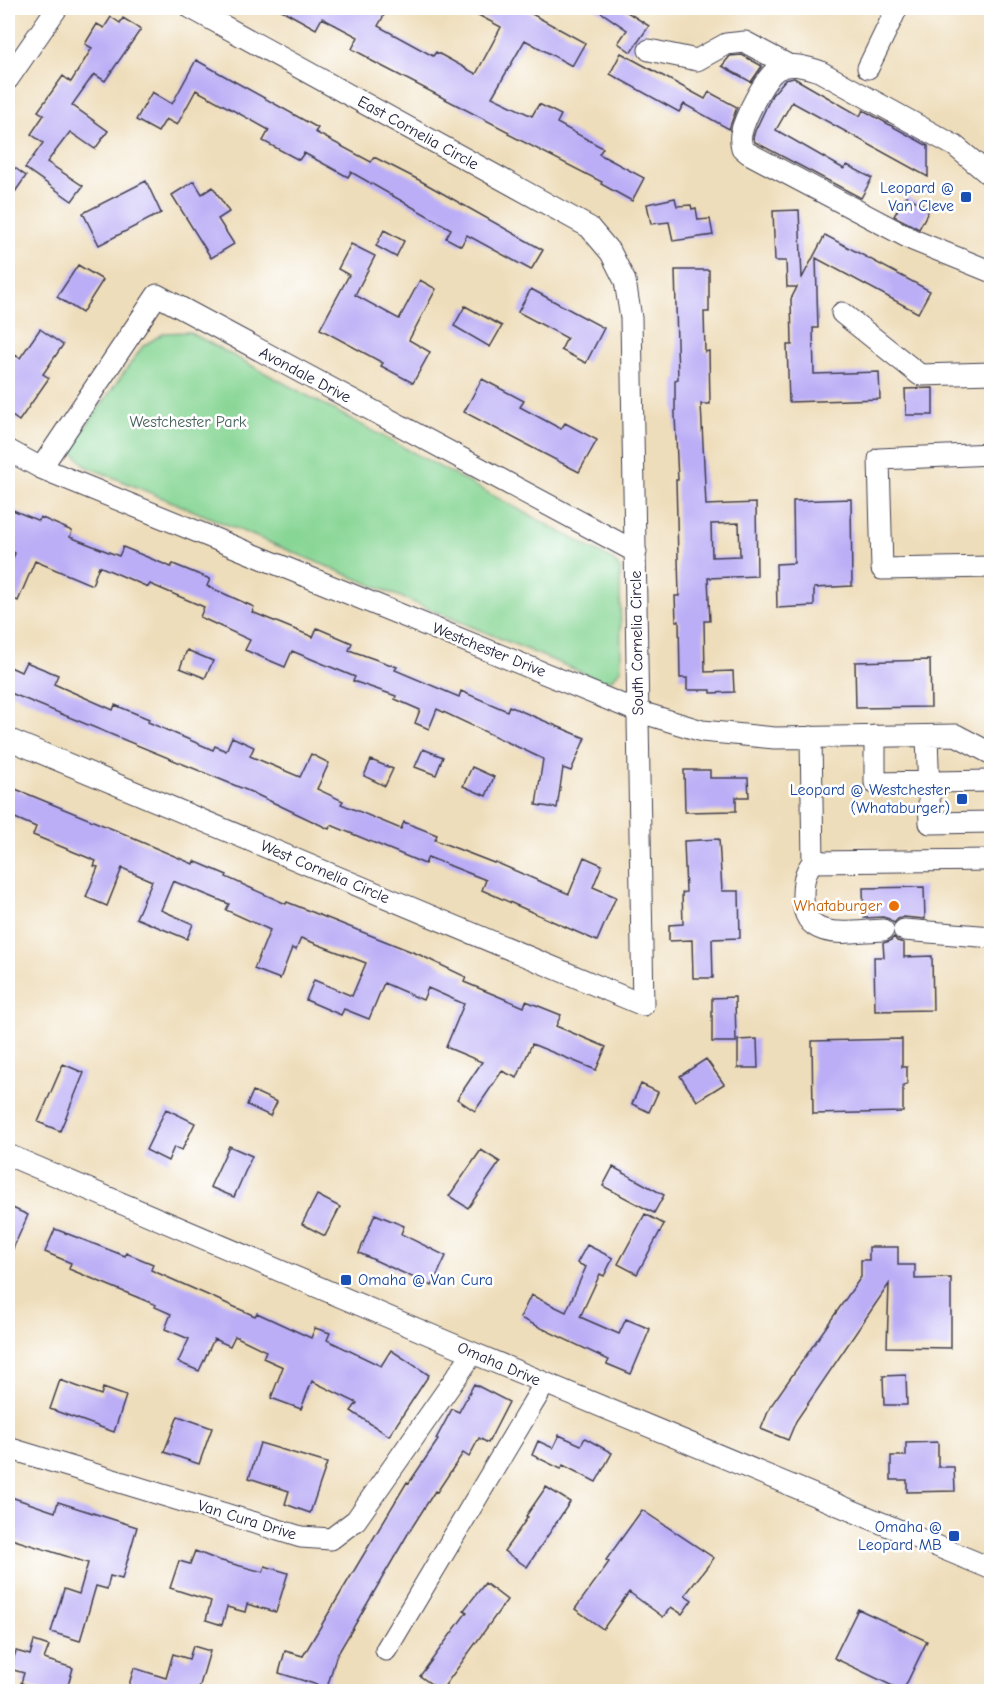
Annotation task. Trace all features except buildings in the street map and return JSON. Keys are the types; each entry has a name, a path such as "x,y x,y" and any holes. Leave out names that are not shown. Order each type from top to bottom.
{"street":[{"path":"8,79 57,8"},
{"name":"East Cornelia Circle","path":"191,8 589,227 611,253 625,281"},
{"path":"868,68 897,8"},
{"path":"649,50 697,60 726,44 745,42 788,65"},
{"path":"992,177 955,146 819,71 799,65 788,65 771,73 749,113 741,135 742,148 913,240 992,272"},
{"name":"South Cornelia Circle","path":"625,281 631,318 643,1005"},
{"name":"Avondale Drive","path":"41,468 157,295 636,552"},
{"path":"842,313 920,375 992,373"},
{"name":"Westchester Drive","path":"8,450 41,468 637,711 702,731 776,738 956,735 992,754"},
{"path":"992,454 879,459 882,569 992,567"},
{"path":"874,736 875,783 992,781"},
{"path":"927,736 930,823 992,822"},
{"path":"811,737 813,862"},
{"name":"West Cornelia Circle","path":"8,739 643,1005"},
{"path":"883,930 829,931 813,926 806,916 803,904 803,885 807,868 813,862 992,860"},
{"path":"904,930 992,937"},
{"name":"Omaha Drive","path":"8,1155 473,1353 992,1569"},
{"name":"Van Cura Drive","path":"8,1448 301,1537 331,1539 356,1520 473,1353"},
{"path":"386,1650 545,1383"}],"green space":[{"name":"Westchester Park","path":"189,332 613,560 620,569 621,670 611,680 600,680 86,466 73,452 76,440 143,346 164,333"}],"place":[{"name":"Leopard @ Van Cleve","path":"966,197"},
{"name":"Leopard @ Westchester (Whataburger)","path":"962,799"},
{"name":"Whataburger","path":"894,906"},
{"name":"Omaha @ Van Cura","path":"346,1280"},
{"name":"Omaha @ Leopard MB","path":"954,1536"}]}
